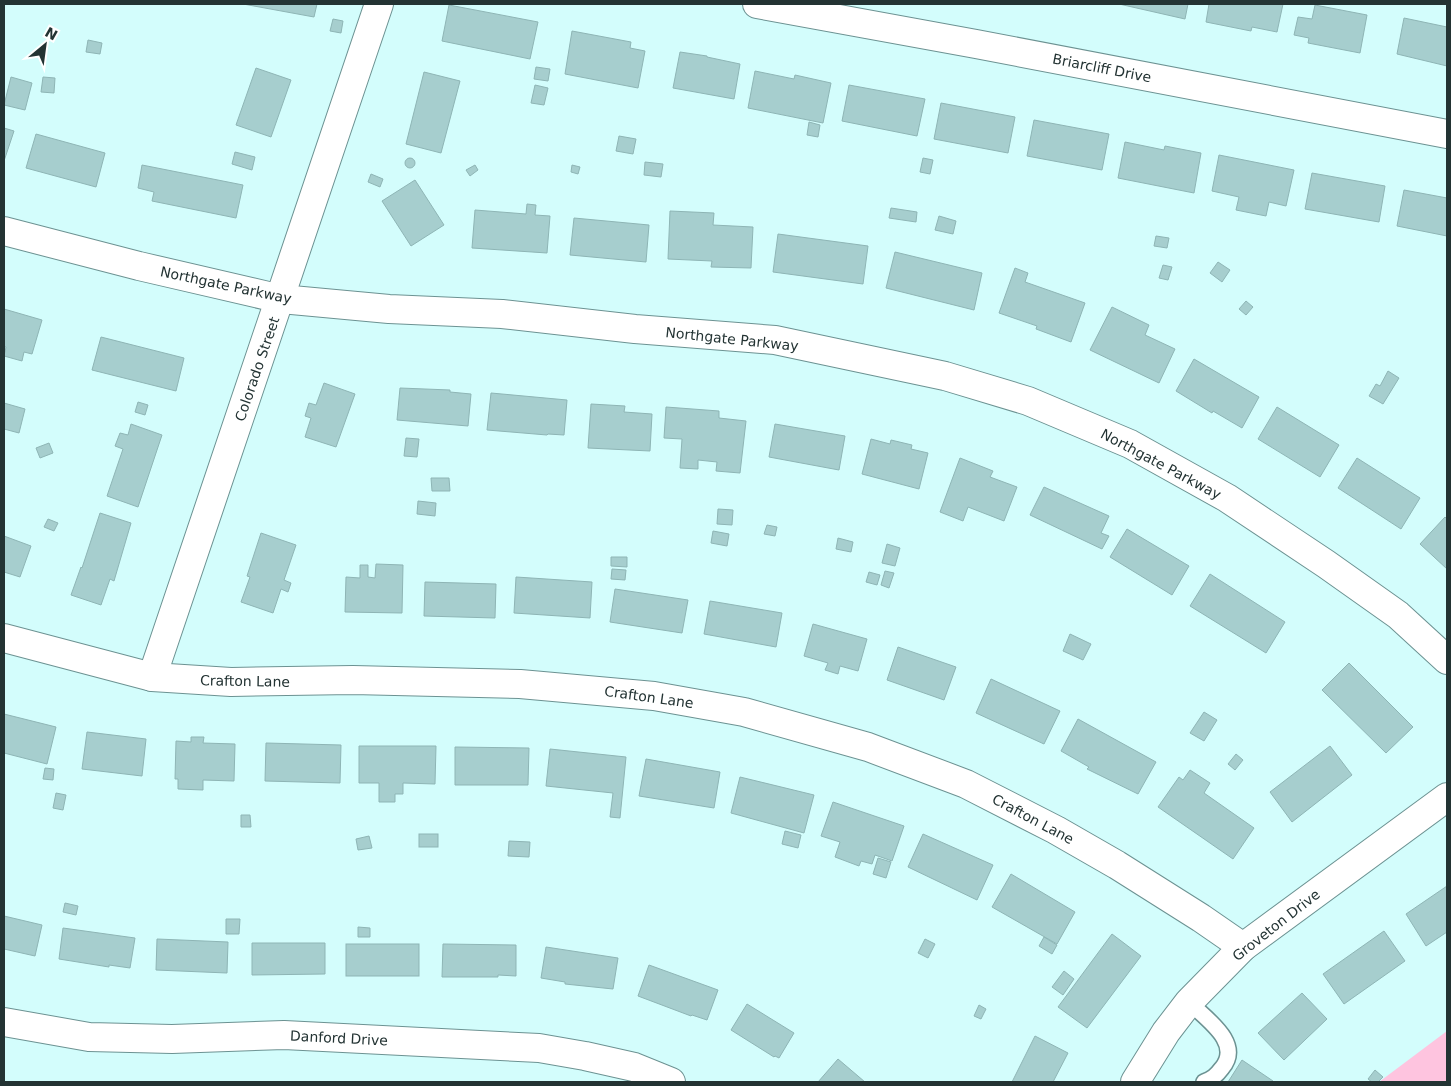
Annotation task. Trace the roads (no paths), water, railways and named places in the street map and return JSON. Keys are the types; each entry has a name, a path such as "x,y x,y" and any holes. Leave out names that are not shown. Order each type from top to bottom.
{"street":[{"name":"Colorado Street","path":"152,677 379,4"},
{"name":"Briarcliff Drive","path":"757,4 1447,134"},
{"name":"Northgate Parkway","path":"4,231 139,266 280,299 389,309 502,314 635,329 775,340 945,376 1028,401 1130,444 1227,498 1398,615 1447,660"},
{"name":"Crafton Lane","path":"4,638 152,677 231,682 353,680 520,684 654,696 744,712 868,748 966,784 1056,830 1110,861 1201,918 1243,947"},
{"name":"Groveton Drive","path":"1142,1081 1166,1032 1189,1002 1243,947 1447,797"},
{"name":"Danford Drive","path":"4,1022 89,1037 172,1040 284,1035 539,1048 634,1067 670,1082"}],"lane":[{"path":"1189,1002 1221,1033 1229,1049 1228,1061 1215,1078 1204,1082"}]}
